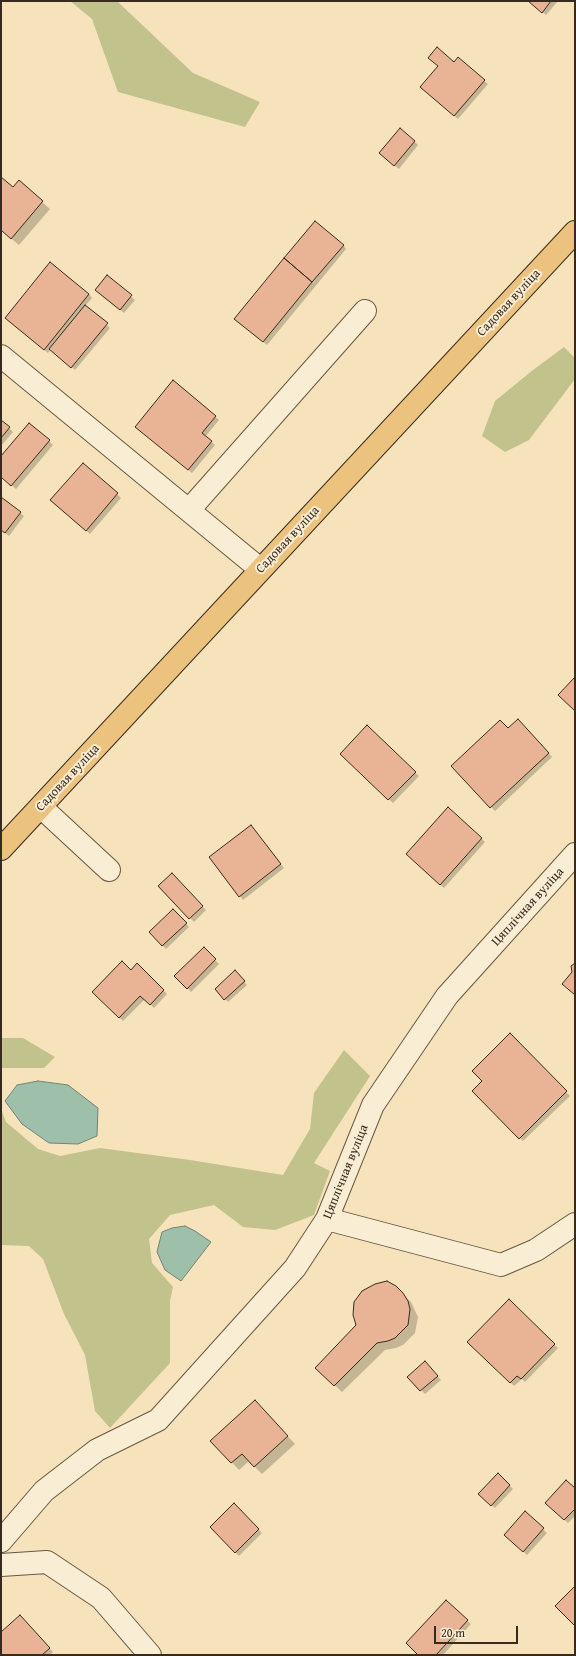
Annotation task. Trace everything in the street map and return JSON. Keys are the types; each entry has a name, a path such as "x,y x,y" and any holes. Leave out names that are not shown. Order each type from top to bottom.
{"main road":[{"name":"Садовая вуліца","path":"1,849 575,232"}],"street":[{"path":"189,510 365,311"},
{"path":"1,356 260,569"},
{"path":"41,807 109,870"},
{"name":"Цяплічная вуліца","path":"1,1540 44,1491 97,1450 158,1420 295,1268 327,1219 373,1105 443,1002 575,854"},
{"path":"327,1219 501,1265 536,1250 575,1224"},
{"path":"1,1565 47,1562 101,1598 150,1655"}],"green space":[{"path":"70,1 117,1 193,73 260,102 245,127 118,92 92,19"},
{"path":"564,347 575,358 575,379 529,440 505,452 482,436 495,401"},
{"path":"1,1038 23,1038 55,1057 44,1068 1,1068"},
{"path":"344,1050 370,1076 314,1163 330,1171 314,1215 275,1230 243,1227 214,1205 170,1215 149,1239 152,1263 173,1287 170,1301 170,1363 110,1428 95,1411 85,1355 64,1314 43,1259 29,1246 1,1245 1,1109 6,1122 38,1149 60,1156 100,1148 190,1160 283,1175 310,1129 314,1093"}],"shaded area":[{"path":"38,1081 68,1085 98,1108 97,1136 78,1144 49,1143 22,1124 5,1101 17,1085"},
{"path":"185,1226 211,1242 181,1281 165,1270 157,1252 162,1232 172,1228"}],"building":[{"path":"528,1 551,1 542,13"},
{"path":"437,47 454,62 458,57 485,80 454,116 420,87 438,66 428,58"},
{"path":"400,128 415,141 394,166 379,153"},
{"path":"1,177 13,187 19,180 43,201 11,239 1,230"},
{"path":"315,221 344,245 312,282 284,258"},
{"path":"284,258 312,282 263,342 234,319"},
{"path":"50,262 89,294 44,350 5,318"},
{"path":"107,275 132,295 120,310 95,290"},
{"path":"85,305 108,323 71,368 49,349"},
{"path":"173,380 216,416 202,433 212,441 188,470 135,427"},
{"path":"1,420 10,427 1,438"},
{"path":"29,423 50,440 11,486 1,477 1,456"},
{"path":"83,463 118,493 86,531 50,500"},
{"path":"1,497 21,512 5,533 1,530"},
{"path":"575,677 575,711 558,695"},
{"path":"518,719 549,753 490,808 451,766 500,720 508,728"},
{"path":"367,725 416,772 388,800 340,754"},
{"path":"448,807 482,838 440,885 406,854"},
{"path":"251,825 281,864 239,897 209,857"},
{"path":"172,873 203,906 189,919 158,886"},
{"path":"173,909 187,923 162,946 149,932"},
{"path":"204,947 216,959 187,989 174,976"},
{"path":"122,961 131,970 137,963 164,990 150,1005 140,996 119,1018 92,992"},
{"path":"575,963 575,995 562,984 572,972 571,966"},
{"path":"235,970 245,981 224,1000 215,989"},
{"path":"510,1033 567,1091 519,1139 472,1091 482,1081 472,1071"},
{"path":"387,1281 396,1286 408,1301 410,1309 408,1325 395,1338 377,1343 334,1386 315,1368 356,1325 353,1315 354,1302 362,1291 375,1284"},
{"path":"509,1299 555,1344 521,1379 517,1376 510,1383 467,1342"},
{"path":"425,1361 438,1376 420,1391 407,1377"},
{"path":"255,1400 288,1436 254,1467 242,1454 231,1463 210,1441"},
{"path":"498,1473 510,1485 491,1506 478,1494"},
{"path":"566,1480 575,1488 575,1509 564,1520 545,1503"},
{"path":"234,1503 259,1529 235,1553 210,1527"},
{"path":"525,1511 544,1528 523,1552 504,1535"},
{"path":"575,1586 575,1626 555,1606"},
{"path":"446,1600 468,1620 436,1655 418,1655 406,1643"},
{"path":"20,1615 50,1648 42,1655 1,1655 1,1632"}]}
